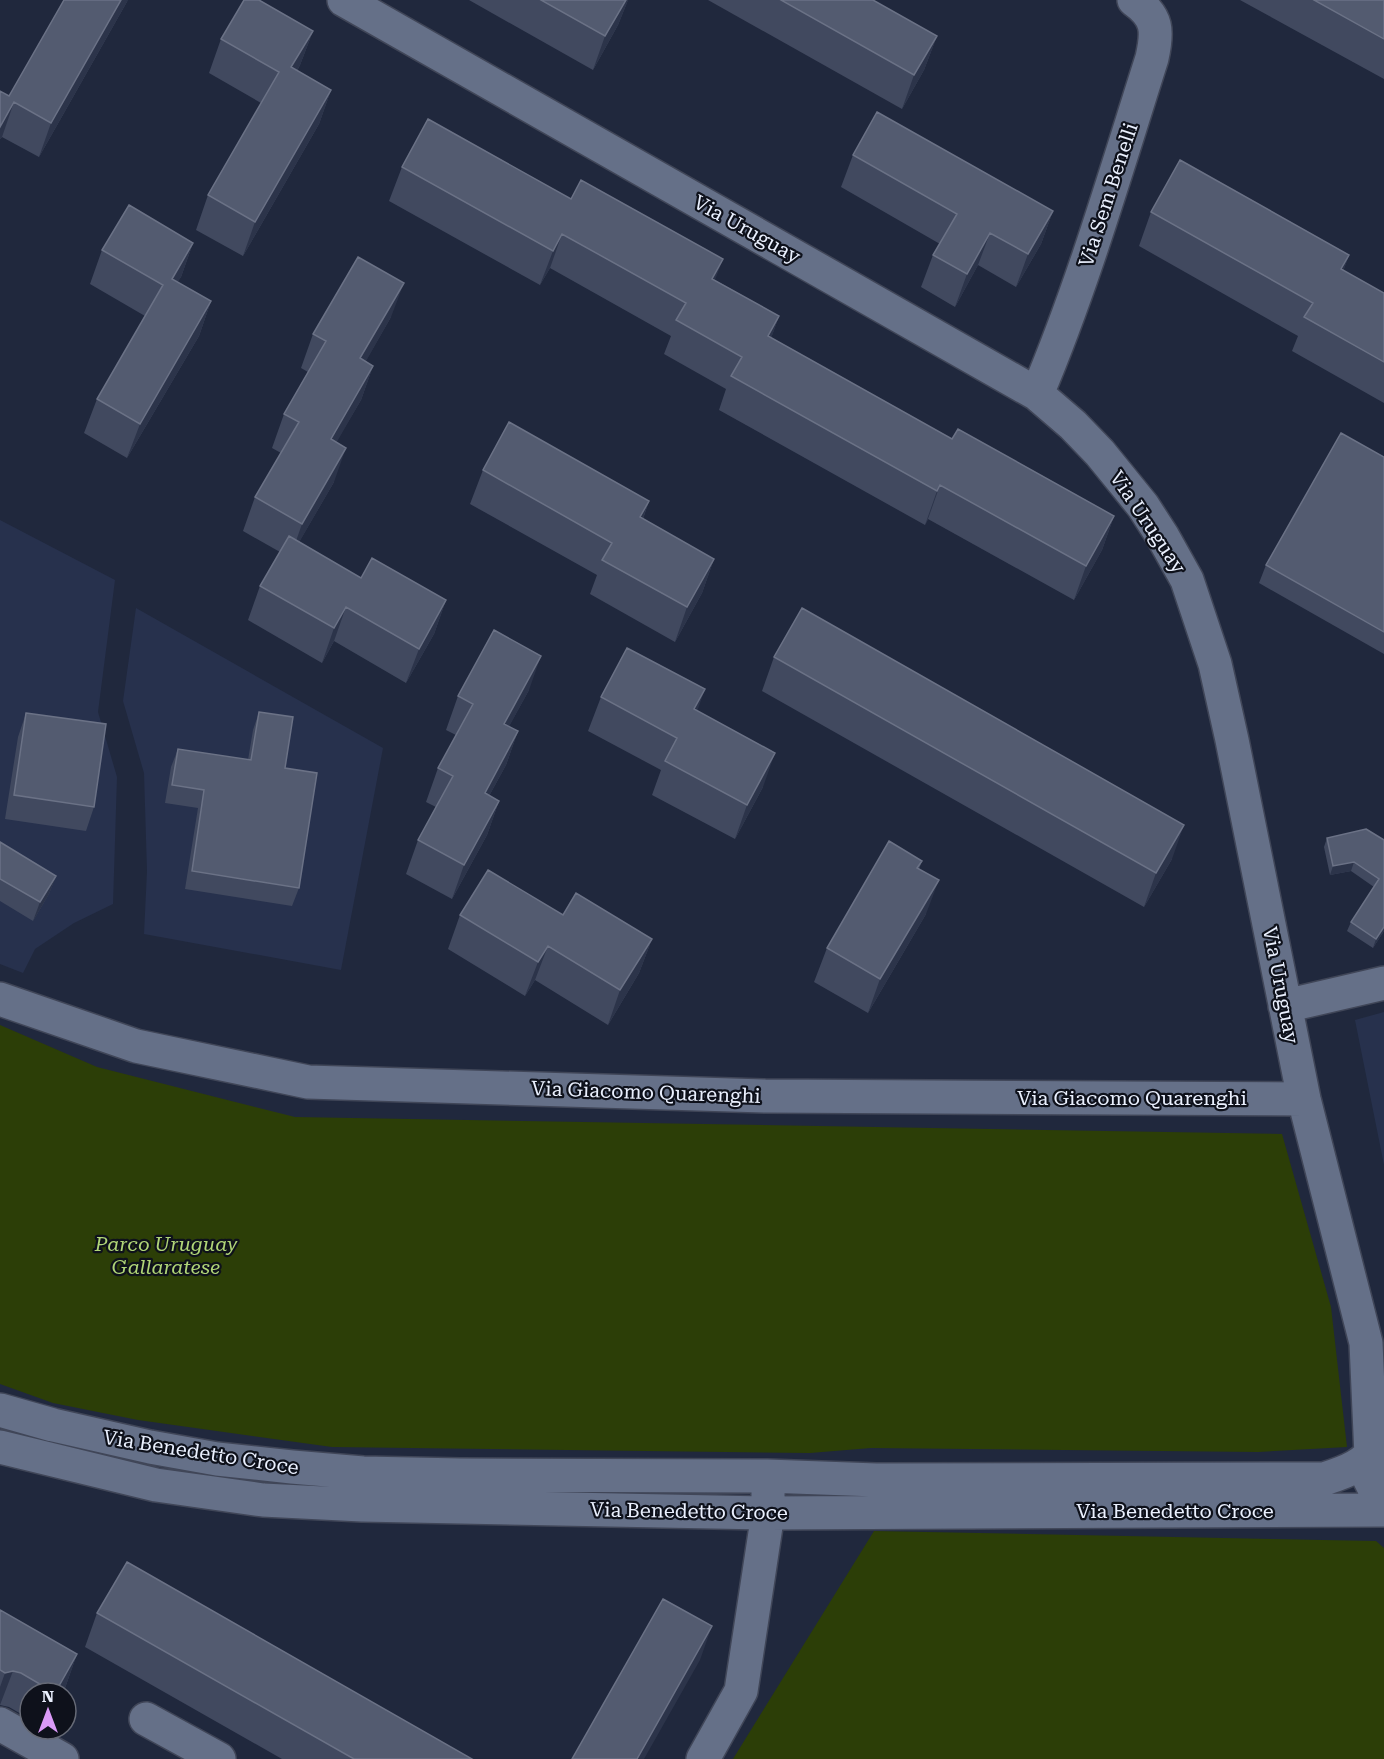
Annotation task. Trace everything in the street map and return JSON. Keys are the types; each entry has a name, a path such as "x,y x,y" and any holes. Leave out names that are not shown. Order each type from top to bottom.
{"street":[{"name":"Via Uruguay","path":"344,0 1036,394 1073,425 1100,453 1143,506 1187,580 1215,664 1304,1099 1366,1343 1378,1447 1369,1478 1379,1498 1384,1501"},
{"name":"Via Sem Benelli","path":"1036,394 1058,344 1089,256 1152,58 1156,28 1150,15 1134,0"},
{"path":"1285,1006 1384,982"},
{"name":"Via Giacomo Quarenghi","path":"0,999 136,1047 308,1082 765,1096 1304,1099"},
{"path":"1366,1343 1384,1378"},
{"name":"Via Benedetto Croce","path":"0,1410 53,1425 150,1447 218,1458 363,1473 767,1476 876,1480 1324,1479 1348,1472 1378,1447"},
{"name":"Via Benedetto Croce","path":"0,1447 156,1485 263,1500 362,1505 768,1513 1384,1510"},
{"path":"704,1759 741,1691 768,1513 767,1476"},
{"path":"146,1719 219,1759"},
{"path":"0,1724 62,1759"}],"shaded area":[{"path":"0,520 115,580 98,712 117,777 113,904 74,923 35,949 23,973 0,964"},
{"path":"136,608 383,748 341,970 144,934 147,871 144,773 123,701"},
{"path":"1384,1012 1384,1165 1355,1020"}],"green space":[{"name":"Parco Uruguay Gallaratese","path":"0,1025 97,1067 295,1117 1282,1134 1331,1307 1347,1447 1258,1452 871,1448 810,1453 332,1447 138,1420 53,1403 0,1384"},
{"path":"874,1531 1376,1541 1384,1548 1384,1759 733,1759"}],"building":[{"path":"64,0 121,0 51,123 14,102 0,127 0,91 9,96"},
{"path":"244,0 259,0 313,31 291,67 331,90 255,222 208,195 279,72 221,39"},
{"path":"541,0 626,0 605,36"},
{"path":"781,0 873,0 937,36 914,75"},
{"path":"1314,0 1384,0 1384,39"},
{"path":"877,112 1053,211 1028,254 990,233 967,274 933,255 957,214 853,155"},
{"path":"428,119 571,199 581,180 723,259 712,279 779,316 768,336 952,439 958,429 1114,516 1086,566 940,485 937,491 731,376 742,357 676,320 686,303 562,234 553,251 402,167"},
{"path":"1180,160 1349,255 1341,269 1384,293 1384,362 1304,317 1313,303 1151,212"},
{"path":"129,205 193,243 172,279 211,301 140,424 97,399 163,285 102,250"},
{"path":"358,257 404,283 360,358 373,366 331,439 346,448 302,524 255,497 299,422 284,414 326,341 313,334"},
{"path":"509,422 649,501 640,517 714,559 687,607 602,560 612,543 483,470"},
{"path":"1341,433 1384,457 1384,632 1266,565"},
{"path":"289,536 361,578 372,558 446,600 419,649 346,607 334,628 260,586"},
{"path":"802,608 1184,825 1156,873 774,657"},
{"path":"494,630 541,656 504,724 518,731 485,793 499,801 464,865 418,840 453,776 438,768 473,704 458,696"},
{"path":"627,648 705,689 694,709 775,753 747,805 665,761 677,738 601,697"},
{"path":"259,712 293,717 285,768 317,773 299,888 192,871 204,790 172,785 178,749 251,760"},
{"path":"26,713 106,724 94,807 14,795"},
{"path":"1366,829 1384,840 1384,927 1376,939 1351,922 1379,879 1354,862 1333,866 1327,838"},
{"path":"889,841 922,861 917,868 939,880 880,979 827,948"},
{"path":"0,842 56,876 40,902 0,879"},
{"path":"488,870 563,915 576,893 652,939 620,990 548,946 538,962 460,915"},
{"path":"127,1562 472,1759 354,1759 97,1613"},
{"path":"663,1599 712,1626 637,1759 572,1759"},
{"path":"0,1610 77,1654 62,1681 35,1681 21,1673 13,1671 5,1673 0,1670"}]}
